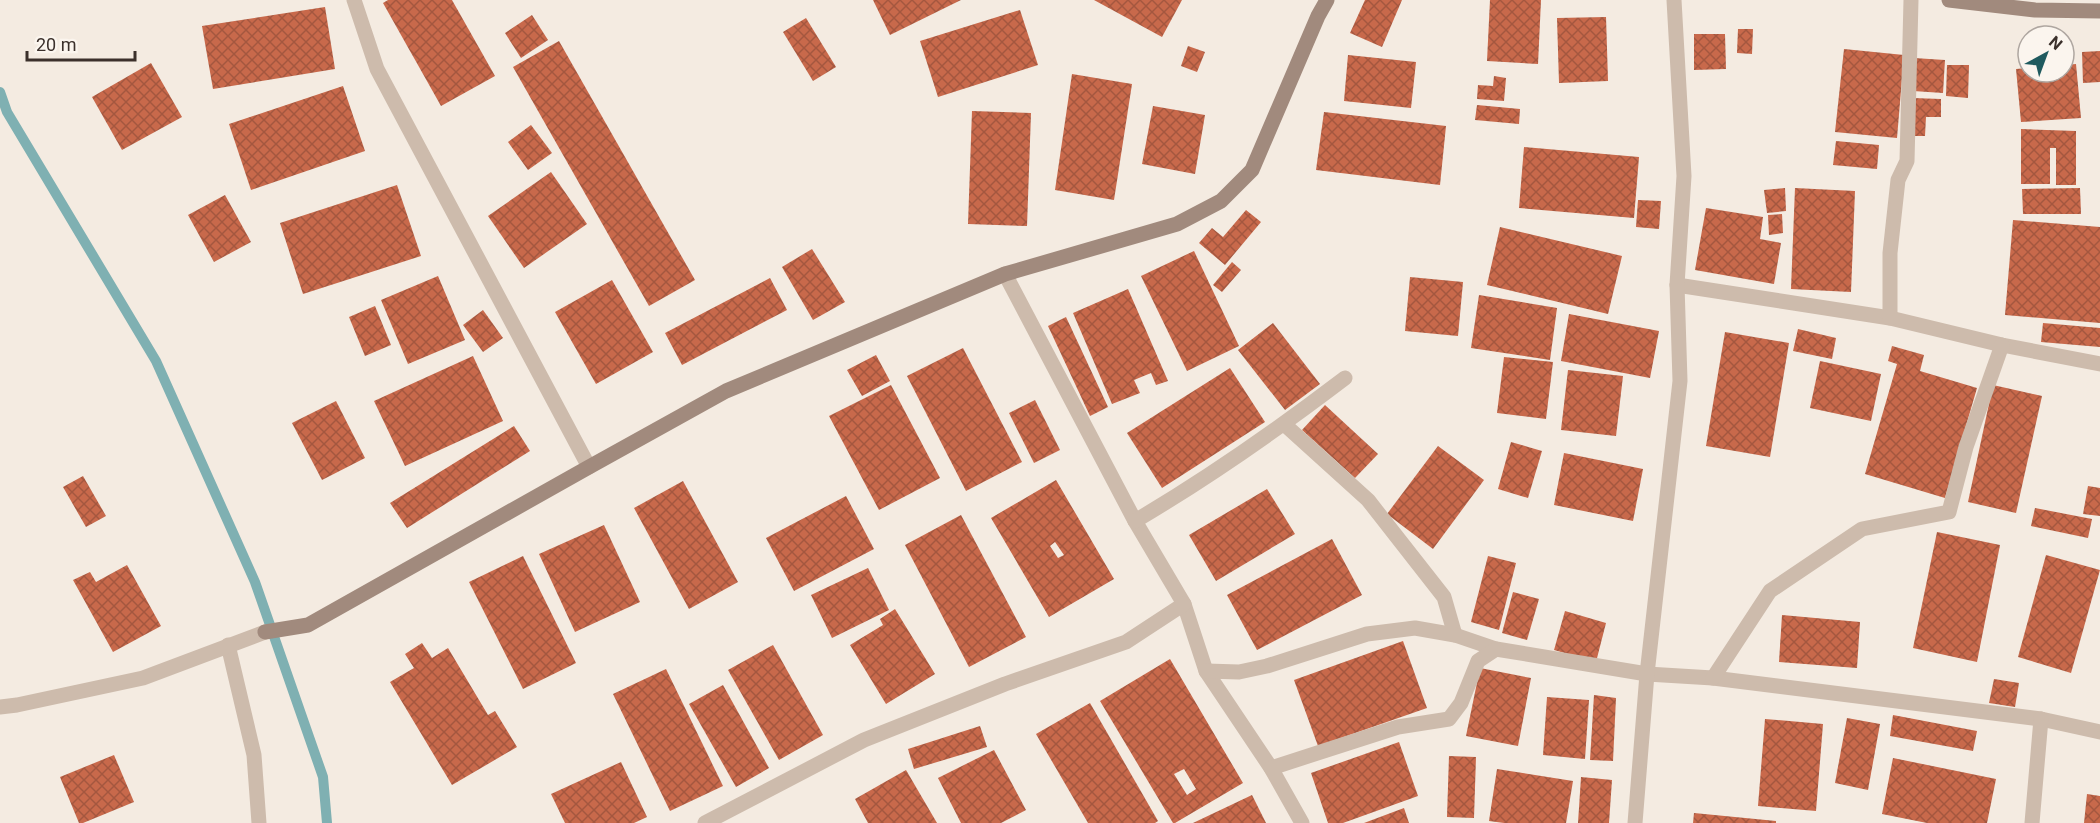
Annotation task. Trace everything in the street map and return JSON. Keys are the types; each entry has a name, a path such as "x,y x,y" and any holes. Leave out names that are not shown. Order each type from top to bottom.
{"street":[{"path":"354,0 377,69 589,466"},
{"path":"0,707 143,678 265,632 308,626 726,391 1005,274 1177,224 1221,201 1252,170 1327,0"},
{"path":"1635,823 1647,674 1680,381 1677,285 1684,176 1674,0"},
{"path":"1890,318 1892,232 1898,180 1907,161 1911,0"},
{"path":"1949,0 2034,10 2100,11"},
{"path":"1005,274 1135,521 1184,604 1206,671 1271,768 1302,823"},
{"path":"1677,285 1890,318 2002,345 2100,364"},
{"path":"1713,678 1770,591 1862,529 1949,512 1966,447 2002,345"},
{"path":"1135,521 1174,498 1284,424 1345,378"},
{"path":"1284,424 1368,500 1444,597 1455,634"},
{"path":"705,823 864,740 1005,684 1126,642 1184,604"},
{"path":"1206,671 1239,672 1367,634 1415,628 1455,634 1496,649 1647,674 1713,678 2041,719 2100,732"},
{"path":"228,645 254,755 259,823"},
{"path":"1271,768 1398,727 1449,719 1461,703 1478,661 1496,649"},
{"path":"2032,823 2041,719"}],"building":[{"path":"388,0 452,0 495,76 441,106 383,3"},
{"path":"873,0 961,0 890,35"},
{"path":"1094,0 1182,0 1162,37"},
{"path":"1365,0 1402,0 1382,47 1350,33"},
{"path":"1490,0 1541,0 1538,64 1487,61"},
{"path":"325,7 335,69 213,89 202,26"},
{"path":"1020,10 1038,65 938,97 920,41"},
{"path":"532,15 548,40 521,58 505,33"},
{"path":"1606,17 1608,81 1559,83 1557,18"},
{"path":"806,18 836,67 813,81 783,32"},
{"path":"1738,29 1753,29 1752,54 1737,53"},
{"path":"1694,34 1725,34 1726,69 1694,70"},
{"path":"559,41 695,280 649,306 513,67"},
{"path":"1188,46 1205,52 1197,72 1181,66"},
{"path":"1844,49 1904,55 1897,138 1835,132"},
{"path":"2100,51 2100,82 2083,83 2082,52"},
{"path":"1348,55 1416,62 1411,108 1344,101"},
{"path":"1914,58 1945,60 1943,93 1913,91"},
{"path":"151,63 182,117 122,150 92,97"},
{"path":"2076,64 2081,118 2021,122 2017,84 2076,84"},
{"path":"1947,65 1969,65 1968,98 1946,96"},
{"path":"1072,74 1132,84 1114,200 1055,190"},
{"path":"1494,76 1506,78 1504,101 1477,99 1478,85 1493,86"},
{"path":"343,86 365,151 251,190 229,124"},
{"path":"1913,98 1941,99 1941,117 1926,117 1925,136 1911,136"},
{"path":"1477,105 1520,109 1519,124 1475,120"},
{"path":"1153,106 1205,115 1195,174 1142,164"},
{"path":"972,111 1031,113 1027,226 968,224"},
{"path":"1324,112 1446,126 1440,185 1316,170"},
{"path":"531,125 552,153 528,170 508,142"},
{"path":"2021,129 2076,131 2076,185 2056,185 2056,148 2050,148 2050,184 2021,184"},
{"path":"1836,141 1879,145 1877,169 1833,165"},
{"path":"1524,147 1639,157 1634,218 1519,208"},
{"path":"551,172 587,224 524,268 488,216"},
{"path":"397,185 421,256 303,294 280,223"},
{"path":"1785,188 1786,211 1767,213 1764,190"},
{"path":"1795,188 1855,191 1851,292 1791,289"},
{"path":"2080,188 2081,214 2023,214 2022,189"},
{"path":"225,195 251,242 214,262 188,215"},
{"path":"1638,200 1661,201 1659,229 1636,227"},
{"path":"1706,208 1763,217 1760,239 1781,243 1774,284 1695,270"},
{"path":"1246,210 1261,222 1225,265 1199,243 1212,228 1223,237"},
{"path":"1782,214 1783,233 1769,235 1768,215"},
{"path":"2013,220 2100,227 2100,323 2005,315"},
{"path":"1500,227 1622,256 1608,314 1487,285"},
{"path":"812,249 845,302 813,320 782,267"},
{"path":"1194,251 1239,346 1187,371 1141,276"},
{"path":"1232,262 1241,270 1222,292 1213,285"},
{"path":"438,276 465,340 408,364 381,300"},
{"path":"1410,277 1463,282 1458,336 1405,331"},
{"path":"770,278 787,310 682,365 665,333"},
{"path":"612,280 653,352 596,384 555,312"},
{"path":"1128,289 1168,381 1156,385 1151,373 1134,380 1140,393 1112,404 1073,313"},
{"path":"1479,295 1557,308 1550,360 1471,348"},
{"path":"375,306 391,345 365,356 349,317"},
{"path":"483,310 503,338 483,352 463,325"},
{"path":"1569,314 1659,331 1650,378 1561,361"},
{"path":"1066,317 1108,407 1090,416 1048,326"},
{"path":"1273,323 1320,384 1285,410 1238,350"},
{"path":"2043,323 2100,328 2100,347 2041,342"},
{"path":"1798,329 1836,338 1832,359 1793,351"},
{"path":"1725,332 1789,343 1770,457 1706,446"},
{"path":"1892,346 1924,355 1920,371 1977,388 1945,498 1865,474 1897,364 1888,361"},
{"path":"963,348 1022,462 966,491 907,376"},
{"path":"876,355 890,381 862,396 847,370"},
{"path":"473,356 503,421 405,466 374,401"},
{"path":"1504,357 1553,362 1546,419 1497,413"},
{"path":"1820,361 1881,374 1871,421 1810,408"},
{"path":"1230,368 1265,422 1162,488 1127,433"},
{"path":"1568,370 1623,376 1616,436 1561,430"},
{"path":"891,385 940,478 879,510 829,416"},
{"path":"1993,385 2042,396 2016,513 1968,502"},
{"path":"1035,400 1060,450 1034,463 1009,413"},
{"path":"336,401 365,458 322,480 292,423"},
{"path":"1325,405 1378,454 1355,478 1302,430"},
{"path":"514,426 530,451 407,528 390,503"},
{"path":"1511,442 1542,451 1528,498 1498,489"},
{"path":"1438,446 1484,480 1433,549 1387,514"},
{"path":"1564,453 1643,469 1633,521 1554,505"},
{"path":"83,476 106,516 86,527 63,487"},
{"path":"1056,480 1114,579 1049,617 991,518","holes":["1055,542 1064,555 1058,558 1050,546"]},
{"path":"683,481 738,582 689,609 634,508"},
{"path":"2088,486 2100,488 2100,516 2083,514"},
{"path":"1267,489 1295,534 1216,581 1189,535"},
{"path":"846,496 874,549 794,591 766,538"},
{"path":"2035,508 2092,519 2088,538 2031,526"},
{"path":"961,515 1026,637 969,667 905,545"},
{"path":"604,525 640,602 575,632 539,554"},
{"path":"1937,532 2000,545 1977,662 1913,648"},
{"path":"1332,539 1362,595 1257,650 1227,595"},
{"path":"2046,555 2100,570 2071,673 2018,657"},
{"path":"523,556 576,663 523,689 469,582"},
{"path":"1488,556 1516,563 1499,630 1471,622"},
{"path":"127,565 161,626 113,652 73,580 90,572 96,582"},
{"path":"868,568 889,610 832,638 811,595"},
{"path":"1513,592 1539,599 1527,640 1502,633"},
{"path":"895,609 935,674 886,704 850,645 883,625 880,619"},
{"path":"1565,611 1606,623 1596,662 1554,650"},
{"path":"1782,615 1860,622 1857,668 1779,662"},
{"path":"1403,641 1427,708 1318,746 1294,680"},
{"path":"422,643 432,658 448,648 488,715 495,711 517,747 452,785 390,682 414,668 405,654"},
{"path":"773,645 823,735 779,760 728,670"},
{"path":"1170,659 1243,783 1173,823 1100,701","holes":["1184,769 1196,789 1187,795 1174,774"]},
{"path":"1480,668 1531,678 1518,746 1466,736"},
{"path":"666,669 723,786 670,811 613,694"},
{"path":"1994,679 2019,683 2015,707 1989,703"},
{"path":"723,685 769,768 736,787 689,704"},
{"path":"1594,695 1616,698 1613,761 1590,760"},
{"path":"1547,697 1589,700 1585,759 1543,755"},
{"path":"1090,703 1158,821 1155,823 1088,823 1036,734"},
{"path":"1893,715 1977,731 1973,751 1890,736"},
{"path":"1847,718 1880,724 1868,790 1835,783"},
{"path":"1765,719 1823,724 1816,811 1758,806"},
{"path":"980,726 987,747 914,769 908,749"},
{"path":"1399,742 1418,796 1343,823 1328,823 1311,773"},
{"path":"994,750 1026,810 1001,823 961,823 938,778"},
{"path":"114,755 134,802 79,823 60,777"},
{"path":"1449,756 1476,757 1474,818 1447,817"},
{"path":"1893,758 1996,779 1987,823 1927,823 1882,814"},
{"path":"621,762 647,817 634,823 565,823 551,794"},
{"path":"1497,769 1573,781 1566,823 1489,821"},
{"path":"906,770 937,823 868,823 855,799"},
{"path":"1581,777 1612,780 1609,823 1578,823"},
{"path":"2087,794 2100,796 2100,823 2084,823"},
{"path":"1252,795 1266,823 1193,823"},
{"path":"1404,808 1409,823 1364,823"},
{"path":"1694,813 1776,821 1776,823 1693,823"}],"waterway":[{"path":"0,92 7,112 156,361 255,582 323,777 327,823"}]}
